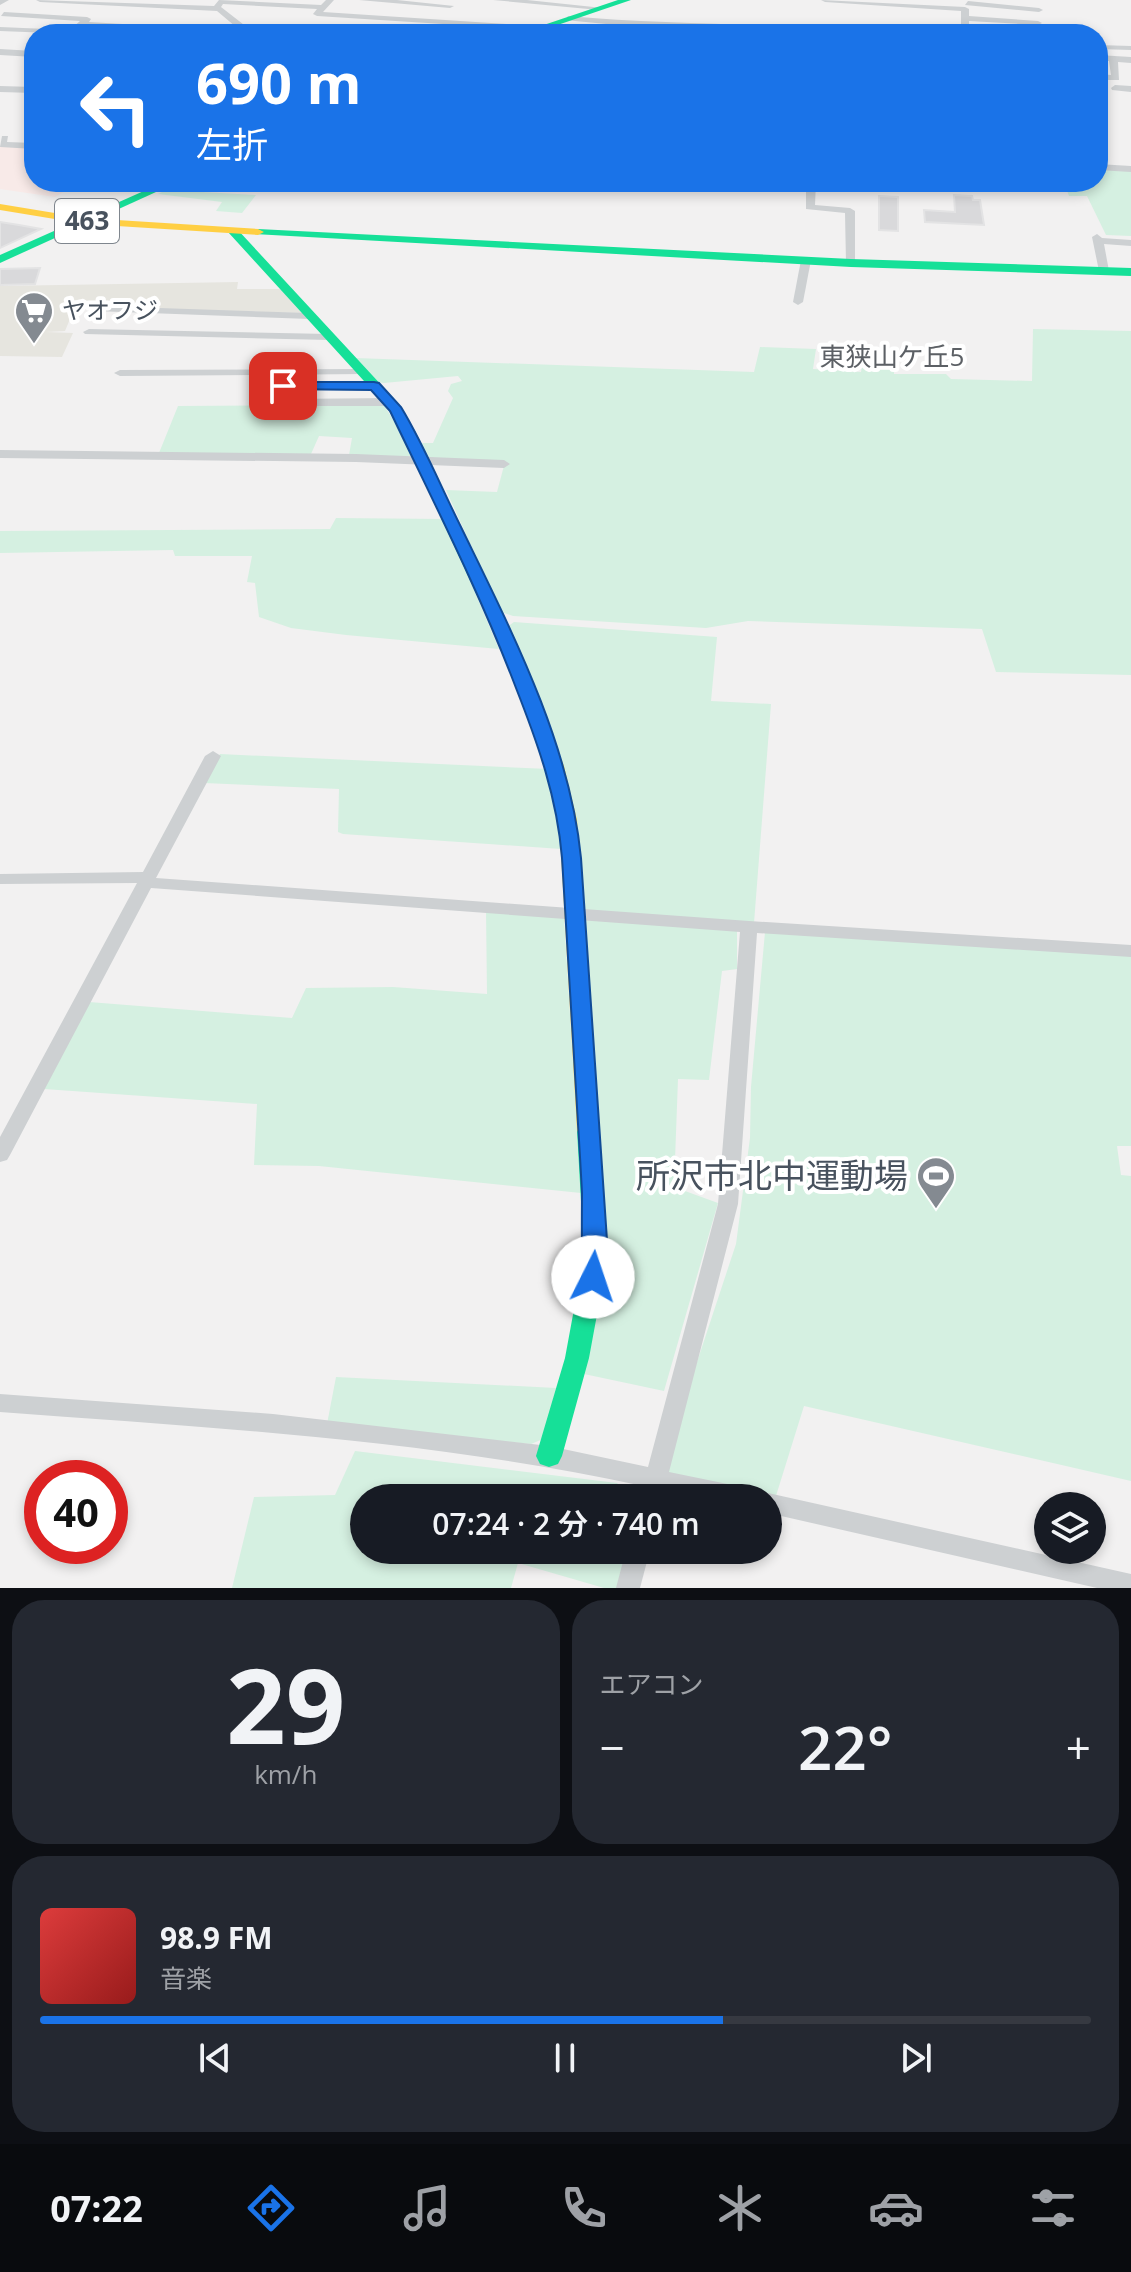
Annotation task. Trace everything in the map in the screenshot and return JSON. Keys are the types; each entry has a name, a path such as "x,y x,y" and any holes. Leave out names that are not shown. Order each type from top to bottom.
{"main road":[{"path":"545,24 566,14 627,0"},
{"name":"463","path":"0,259 150,192"},
{"path":"0,207 85,221 232,230 851,263 1131,272"},
{"path":"232,230 390,402 422,460 498,619 555,766 568,820 596,1255 577,1358 549,1456"}],"street":[{"path":"40,0 134,5 327,4"},
{"path":"363,0 452,3"},
{"path":"497,0 530,1 566,14 615,23 694,24"},
{"path":"825,0 1039,10"},
{"path":"44,17 64,1"},
{"path":"438,22 452,3"},
{"path":"222,4 240,24"},
{"path":"327,4 317,14 384,23 418,21 456,24"},
{"path":"124,12 134,5"},
{"path":"2,15 15,7"},
{"path":"967,8 1038,23"},
{"path":"2,15 87,19 82,24"},
{"path":"107,24 115,19"},
{"path":"0,29 24,31"},
{"path":"1108,47 1130,46"},
{"path":"0,52 24,53"},
{"path":"1108,58 1131,60"},
{"path":"1108,78 1116,78 1113,58"},
{"path":"1115,88 1131,89"},
{"path":"0,89 24,90"},
{"path":"24,139 3,138 0,144 24,145"},
{"path":"1108,168 1131,169"},
{"path":"811,192 810,207 850,211 851,263"},
{"path":"1104,271 1098,239 1131,243"},
{"path":"798,302 806,260"},
{"path":"99,309 310,316"},
{"path":"137,333 146,310"},
{"path":"89,332 329,337"},
{"path":"120,373 368,379"},
{"path":"368,379 283,386 279,403 390,402"},
{"path":"0,454 504,464"},
{"path":"0,1155 213,756"},
{"path":"0,879 145,880 749,927 1131,951"},
{"path":"655,1484 728,1204 749,927"},
{"path":"0,1403 273,1423 549,1456 641,1484"},
{"path":"782,1506 1131,1585"},
{"path":"628,1588 634,1564"}],"shaded area":[{"path":"0,146 24,147 24,192 64,192 55,197 0,189"},
{"path":"238,282 237,289 280,289 303,313 75,307 65,331 46,332 73,333 62,357 0,356 0,286"}],"green space":[{"path":"1108,169 1131,170 1131,236 1106,235 1087,196 1069,196 1068,192 1108,192"},
{"path":"202,192 256,195 242,213 216,211 222,202 158,194"},
{"path":"1033,329 1131,331 1131,675 996,672 982,629 748,621 706,628 513,616 501,612 446,490 497,492 505,462 429,459 421,443 433,443 453,398 448,391 451,384 462,381 458,376 378,382 355,358 754,372 760,347 816,349 813,369 861,372 865,349 894,350 894,374 946,374 951,379 1032,381"},
{"path":"384,405 414,454 408,457 349,455 352,438 319,436 311,454 159,453 178,406"},
{"path":"336,518 444,519 499,649 291,628 259,617 255,583 247,582 252,556 175,556 173,550 0,553 0,531 330,529"},
{"path":"514,622 717,637 711,701 771,704 754,923 737,921 737,969 722,971 709,1080 678,1079 674,1187 718,1203 664,1391 584,1374 583,918 507,627"},
{"path":"220,754 549,769 561,849 343,834 338,832 339,789 204,783"},
{"path":"486,910 564,917 581,1193 319,1166 254,1165 257,1104 44,1089 89,1002 292,1018 306,988 393,987 487,994"},
{"name":"所沢市北中運動場","path":"765,932 1131,955 1131,1146 1117,1146 1121,1175 1131,1176 1131,1481 804,1406 780,1484 714,1484 661,1471 736,1244 750,1138 751,1087"},
{"path":"336,1377 556,1388 543,1439 531,1444 327,1424"},
{"path":"355,1451 618,1484 350,1484 350,1564 518,1564 511,1588 232,1588 254,1497 335,1495"},
{"path":"521,1564 624,1564 620,1588 604,1588"}],"building":[{"path":"954,195 972,196 973,200 980,200 984,225 925,222 924,210 955,212"},
{"path":"879,196 898,197 898,231 879,230"},
{"path":"0,222 19,225 41,229 0,248"},
{"path":"40,268 35,284 0,285 0,269"}],"traffic: fast":[{"path":"553,24 627,0"},
{"path":"0,259 151,192"},
{"path":"232,230 390,402 408,431 508,645"},
{"path":"258,232 851,263 1131,272"},
{"path":"549,1456 577,1358 596,1255 588,1130"}],"traffic: slow":[{"path":"0,207 85,221 258,232"},
{"path":"508,645 555,766 568,820 588,1130"}],"place":[{"name":"ヤオフジ","path":"34,345"},
{"name":"所沢市北中運動場","path":"936,1210"}],"district":[{"name":"東狭山ケ丘5","path":"892,357"}],"route":[{"path":"283,386 374,386 396,410 498,619 555,766 568,820 571,858 593,1192 596,1255 593,1277"}]}
